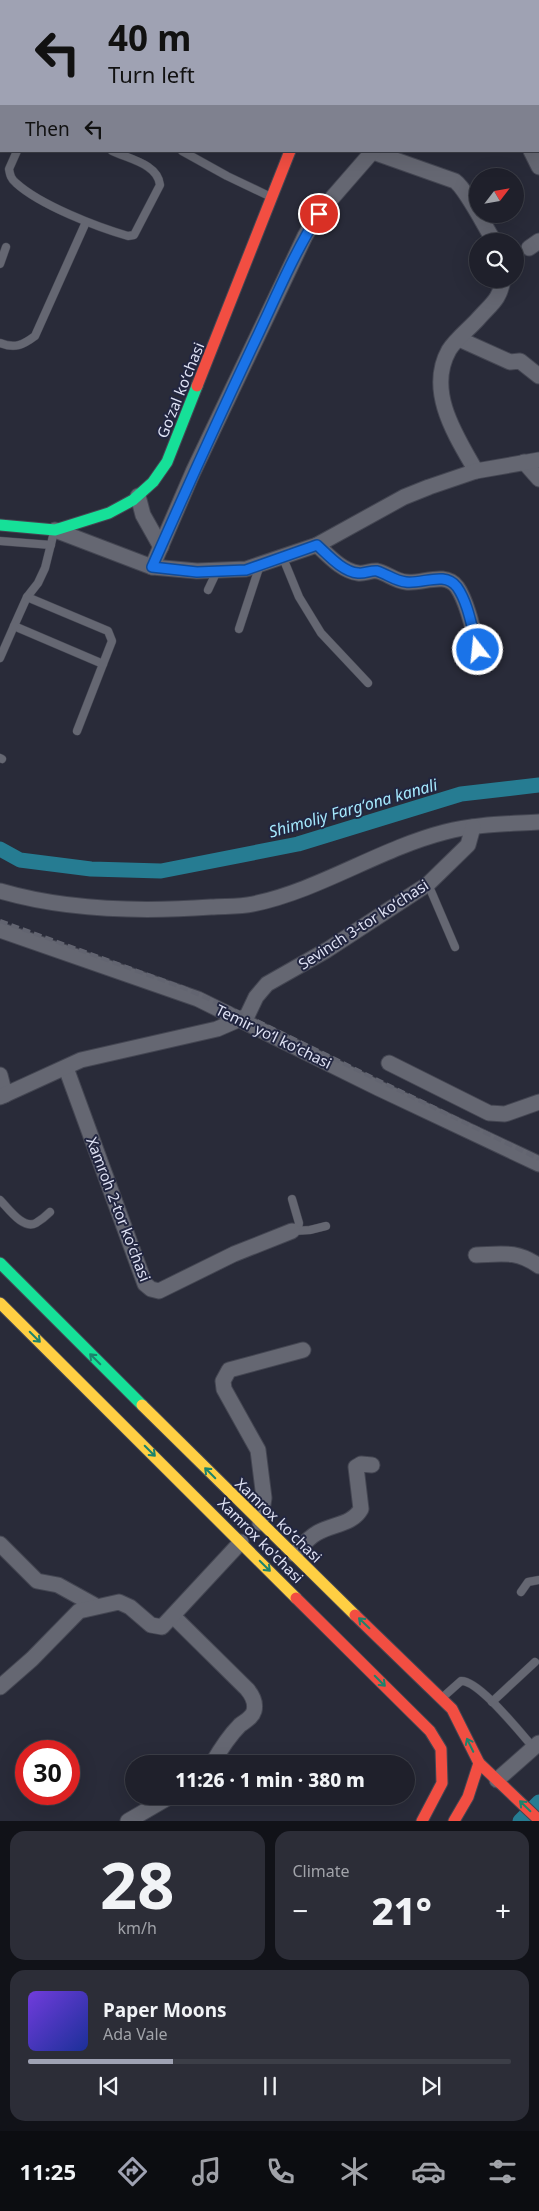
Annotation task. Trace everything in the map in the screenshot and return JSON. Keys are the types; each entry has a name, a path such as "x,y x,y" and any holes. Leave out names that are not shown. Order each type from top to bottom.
{"main road":[{"name":"Goʻzal koʻchasi","path":"0,525 54,530 109,513 138,496 153,482 167,462 290,152"},
{"name":"Xamrox koʻchasi","path":"0,1264 260,1523 452,1709 478,1763"},
{"name":"Xamrox ko'chasi","path":"0,1303 430,1730 441,1749 442,1783 422,1821"},
{"path":"454,1821 468,1797 478,1763 539,1820"}],"street":[{"path":"152,567 193,472 305,236 319,214 372,152"},
{"path":"376,152 455,181 462,186 469,202 489,233"},
{"path":"532,152 539,167"},
{"path":"476,471 456,436 442,401 443,374 450,349 499,297 501,288"},
{"path":"459,339 510,362 520,361 539,376"},
{"path":"54,530 152,567 197,572 246,570 317,545 404,497 476,471 531,461 539,479"},
{"path":"138,496 146,520 161,547"},
{"path":"317,545 334,560 359,574 378,571 390,578 406,582 444,578 450,581 463,599 482,664"},
{"path":"0,891 36,900 96,907 187,909 252,904 289,894 445,832 473,827 539,822"},
{"name":"Sevinch 3-tor koʻchasi","path":"243,1017 267,984 327,950 428,884 468,845 473,827"},
{"name":"Temir yoʻl koʻchasi","path":"0,930 198,999 243,1017 386,1092 539,1164"},
{"path":"0,1076 3,1096 80,1060 217,1029 243,1017"},
{"path":"389,1063 489,1113 506,1114 539,1102"},
{"name":"Xamroh 2-tor koʻchasi","path":"66,1068 145,1284 151,1289 159,1290 234,1254 292,1231"},
{"path":"476,1255 514,1254 526,1257 539,1266"},
{"path":"260,1523 264,1498 258,1450 224,1389 223,1381 229,1370 303,1350"},
{"path":"294,1554 320,1532 339,1525 358,1514 361,1509 356,1467 361,1464 372,1465"},
{"path":"0,1687 32,1659 79,1611 119,1602 156,1627 162,1627 241,1542"},
{"path":"0,1544 37,1581 58,1585 96,1606"},
{"path":"173,1616 248,1689 254,1699 254,1711 251,1717 240,1725 218,1755"},
{"path":"497,1780 536,1746"},
{"path":"128,1821 156,1805"}],"lane":[{"path":"17,152 9,169 15,183 38,198 86,222 128,236 134,235 160,185 159,176 153,169 114,152"},
{"path":"184,152 227,176 273,198"},
{"path":"0,343 17,347 35,336 86,222"},
{"path":"0,264 6,247"},
{"path":"0,658 27,597 38,583 45,568 54,530"},
{"path":"0,541 51,546"},
{"path":"283,558 299,597 321,633 368,683"},
{"path":"239,629 260,565"},
{"path":"208,590 217,571"},
{"path":"27,597 104,628 108,631 112,641 77,731"},
{"path":"14,626 103,664"},
{"path":"428,884 455,947"},
{"path":"0,1200 18,1219 30,1224 35,1224 50,1212"},
{"path":"292,1200 299,1223 298,1228 292,1231"},
{"path":"292,1231 303,1231 326,1226"},
{"path":"522,1592 528,1582 539,1580"},
{"path":"492,1702 535,1662"},
{"path":"441,1698 455,1685 466,1681 472,1683 536,1746"}],"waterway":[{"name":"Shimoliy Fargʻona kanali","path":"0,849 20,860 91,869 161,871 298,844 461,794 539,785"},
{"path":"520,1821 539,1802"}],"railway":[{"path":"0,921 184,988 247,1016 539,1159"}],"traffic: fast":[{"path":"0,525 55,530 109,513 133,500 153,482 167,462 197,386"},
{"path":"0,1263 142,1405"}],"traffic: slow":[{"path":"0,1303 296,1598"},
{"path":"142,1405 355,1615"}],"traffic: jam":[{"path":"197,386 290,152"},
{"path":"296,1598 430,1731 441,1749 442,1783 422,1821"},
{"path":"355,1615 452,1709 479,1763 468,1797 454,1821"},
{"path":"479,1763 539,1820"}],"route":[{"path":"319,214 305,236 193,472 152,567 197,572 246,570 317,545 348,570 359,574 378,571 390,578 406,582 444,578 450,581 463,599 478,650"}]}
